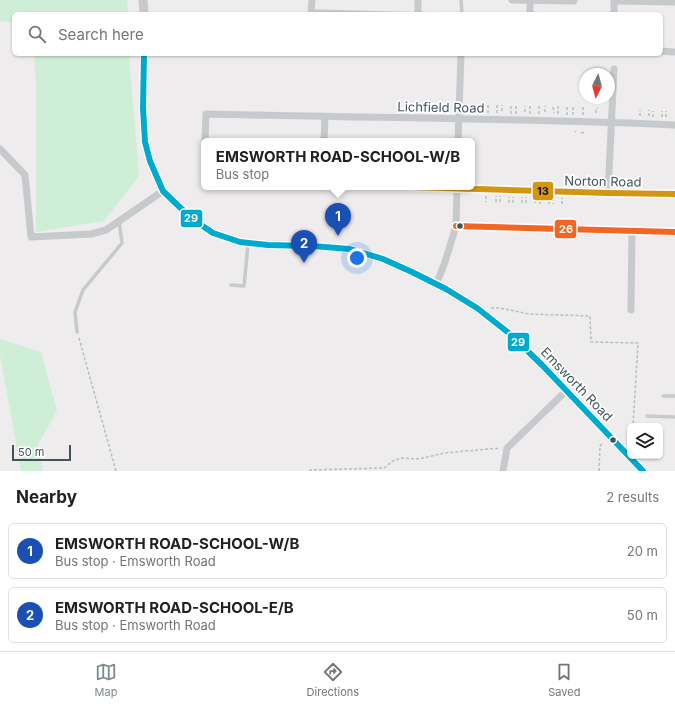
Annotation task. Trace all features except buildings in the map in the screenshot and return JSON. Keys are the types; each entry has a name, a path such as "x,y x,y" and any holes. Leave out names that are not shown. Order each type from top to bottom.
{"street":[{"path":"143,0 144,12"},
{"path":"311,12 312,0"},
{"path":"418,0 418,12"},
{"path":"512,0 574,0"},
{"path":"530,0 530,12"},
{"path":"614,12 614,0 675,2"},
{"path":"663,52 675,52"},
{"path":"0,150 25,175 31,237 92,234 106,230 163,191 150,161 145,142 143,108 144,56"},
{"path":"458,138 461,56"},
{"path":"608,193 613,104"},
{"name":"Lichfield Road","path":"205,138 206,114 612,122 675,125"},
{"path":"324,138 325,117"},
{"name":"Norton Road","path":"475,189 675,194"},
{"path":"436,285 456,226 457,190"},
{"name":"Emsworth Road","path":"163,191 191,218 214,233 240,242 350,249 382,259 412,272 477,308 510,334 643,471"},
{"path":"456,226 675,232"},
{"path":"631,310 632,231"},
{"path":"503,471 507,448 566,391"}],"lane":[{"path":"461,0 462,12"},
{"path":"77,332 75,312 83,290 122,243 119,221"},
{"path":"231,286 244,286 248,242"},
{"path":"663,396 675,396"},
{"path":"647,416 675,417"}],"path":[{"path":"596,113 596,109 598,108"},
{"path":"581,133 586,132"},
{"path":"477,308 500,308 529,314 590,316 591,342 638,343 633,423"},
{"path":"77,332 116,471"},
{"path":"600,471 600,446 608,435"},
{"path":"309,470 384,468 393,461 401,458 419,459 444,453 507,448"}],"green space":[{"path":"0,0 127,0 128,12 12,12 12,23 0,21"},
{"path":"34,56 129,56 139,176 104,221 36,232 36,87"},
{"path":"0,339 41,352 57,411 38,444 43,471 21,471 0,355"}],"transit line":[{"name":"29","path":"144,56 143,108 145,142 150,161 163,191 191,218 213,233 240,242 268,245 350,249 383,259 446,289 477,308 510,334 542,365 643,471"},
{"name":"13","path":"475,189 675,194"},
{"name":"26","path":"456,226 675,232"}],"place":[{"name":"EMSWORTH ROAD-SCHOOL-W/B","path":"338,236"},
{"name":"EMSWORTH ROAD-SCHOOL-E/B","path":"304,263"}]}
